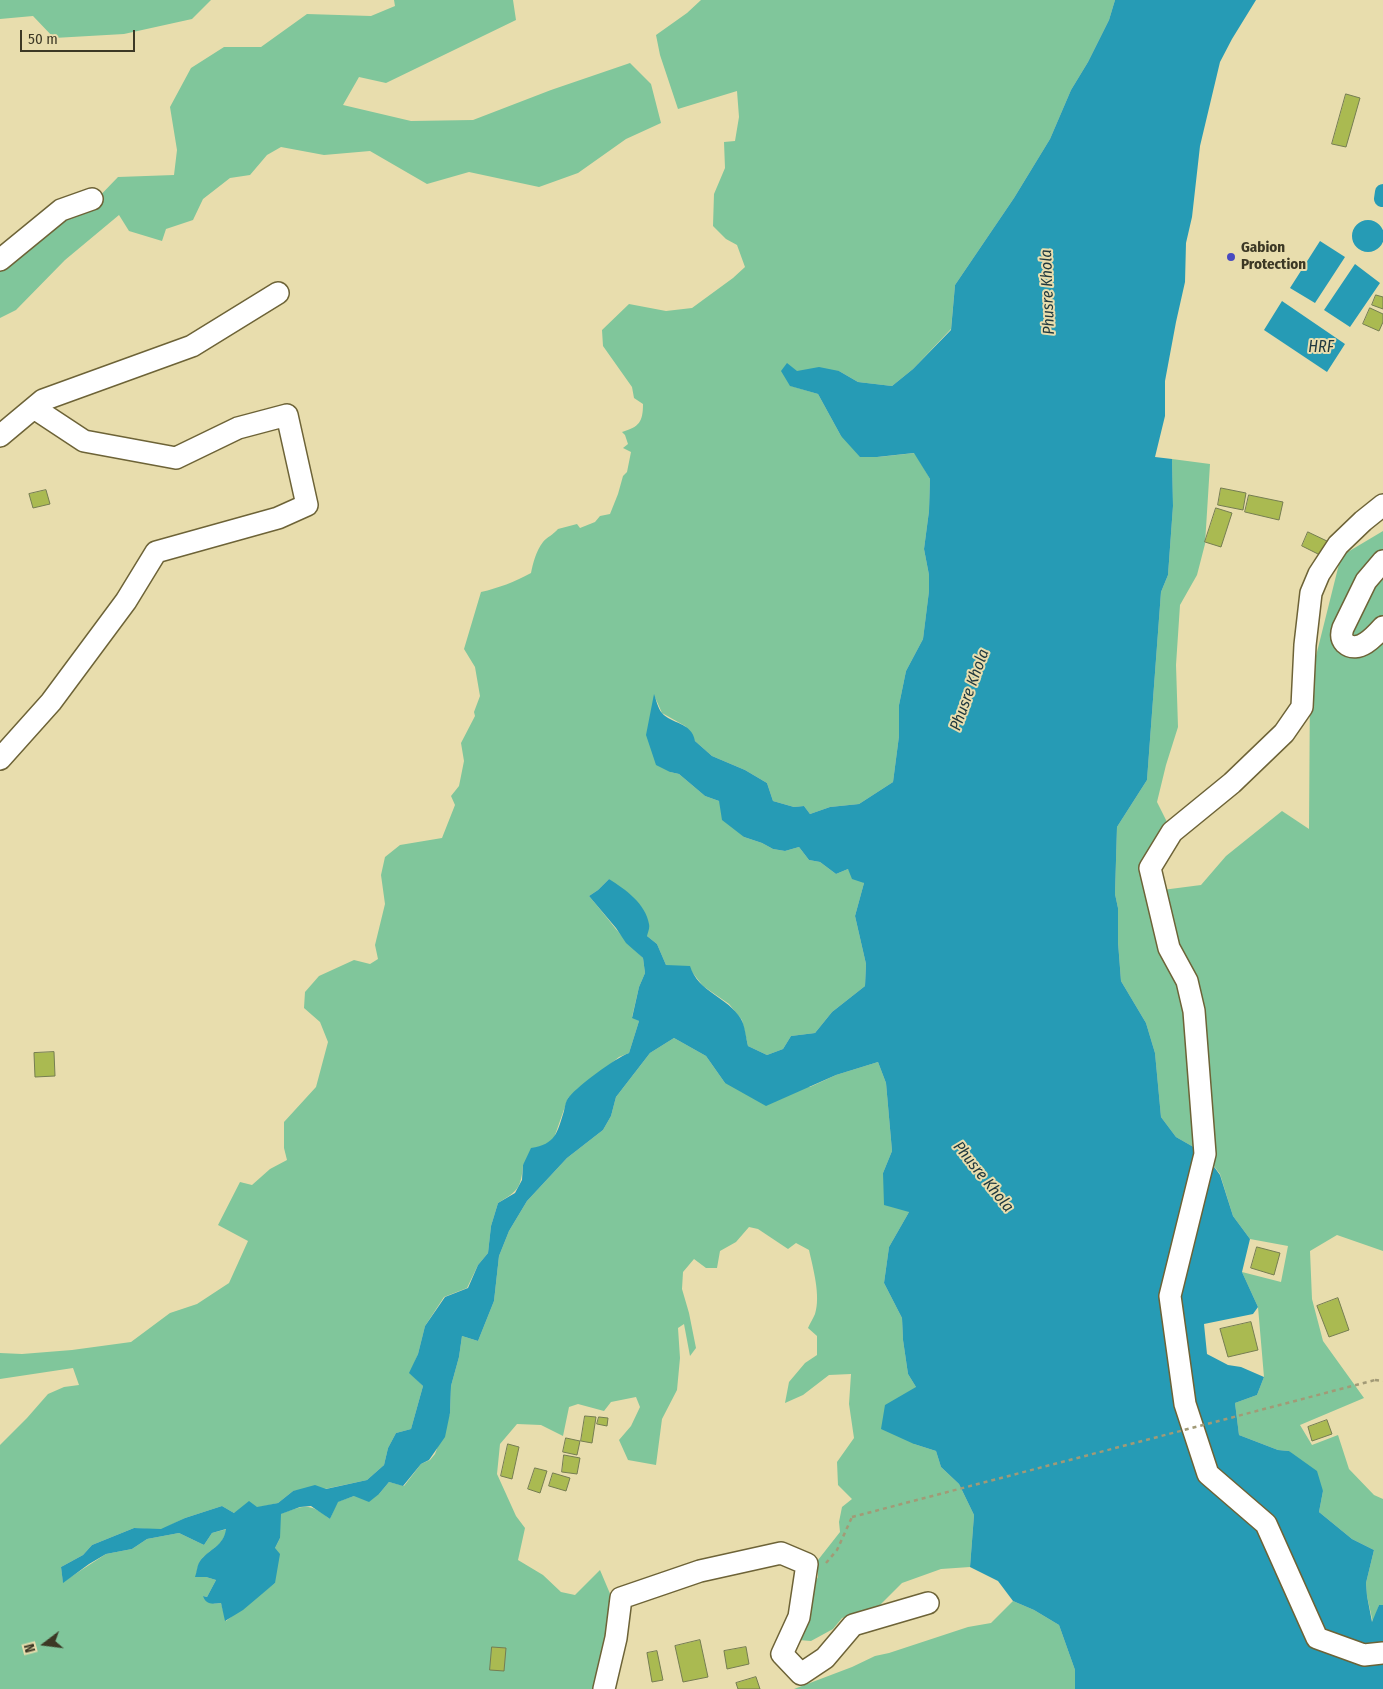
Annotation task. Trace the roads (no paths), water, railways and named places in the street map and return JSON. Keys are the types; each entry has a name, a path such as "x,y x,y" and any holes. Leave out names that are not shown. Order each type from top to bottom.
{"street":[{"path":"0,260 61,210 92,199"},
{"path":"0,436 43,400 192,346 278,293"},
{"path":"0,759 51,702 126,601 156,552 278,518 307,505 287,415 238,428 176,458 84,441 34,408"},
{"path":"1383,505 1363,520 1338,545 1319,574 1311,593 1305,645 1302,707 1284,732 1239,776 1172,832 1150,868 1169,948 1187,981 1194,1011 1205,1154 1170,1296 1185,1404 1208,1474 1266,1524 1318,1638 1364,1655 1383,1653"},
{"path":"1383,561 1366,581 1341,636 1344,642 1356,647 1366,643 1383,627"},
{"path":"604,1689 616,1638 621,1598 700,1571 781,1553 807,1564 798,1617 782,1654 801,1674 825,1658 853,1625 928,1603"}],"water":[{"name":"Phusre Khola","path":"1115,0 1256,0 1220,62 1200,146 1192,217 1186,243 1185,282 1165,381 1165,416 1155,457 1172,459 1173,506 1168,575 1161,592 1147,780 1117,827 1115,894 1118,908 1121,981 1146,1023 1155,1053 1161,1117 1176,1137 1204,1153 1220,1175 1233,1216 1250,1239 1242,1272 1258,1307 1253,1314 1204,1324 1207,1354 1228,1365 1241,1367 1264,1377 1257,1395 1235,1403 1239,1435 1278,1450 1289,1451 1317,1471 1323,1491 1319,1512 1352,1539 1374,1550 1366,1583 1372,1622 1379,1605 1383,1605 1383,1689 1075,1689 1075,1670 1059,1625 1034,1610 1013,1601 998,1581 970,1567 974,1515 959,1484 941,1467 936,1451 914,1444 881,1429 885,1405 916,1387 908,1374 902,1318 884,1283 889,1247 909,1212 884,1205 883,1173 892,1151 886,1083 878,1062 836,1075 766,1106 725,1083 706,1056 674,1038 650,1053 616,1097 611,1116 603,1130 567,1158 527,1201 509,1231 499,1256 494,1301 478,1341 462,1336 459,1357 451,1386 450,1413 445,1437 429,1460 421,1464 403,1486 389,1482 369,1502 354,1496 338,1502 330,1519 311,1506 300,1507 281,1514 280,1538 275,1548 280,1554 275,1583 243,1610 225,1621 221,1603 212,1604 204,1599 203,1596 207,1597 216,1580 206,1577 195,1577 198,1564 219,1543 225,1535 226,1529 212,1533 204,1545 179,1533 147,1539 132,1549 106,1554 63,1583 61,1567 83,1555 92,1545 134,1528 161,1529 185,1518 222,1506 234,1513 249,1501 257,1507 278,1503 293,1491 315,1485 326,1489 367,1480 384,1465 388,1448 396,1433 411,1429 423,1386 409,1373 418,1354 425,1326 445,1297 468,1288 478,1265 488,1253 491,1226 498,1203 515,1193 522,1180 523,1165 531,1148 546,1144 554,1136 569,1097 598,1072 629,1053 639,1021 632,1018 639,987 645,973 643,958 626,943 589,896 609,879 628,892 644,910 649,926 647,936 657,944 666,965 690,966 700,982 729,1005 741,1019 748,1046 767,1055 783,1049 791,1036 815,1033 832,1012 865,986 866,964 855,916 864,883 852,879 848,869 836,874 820,862 809,860 799,847 785,851 773,849 744,837 722,820 719,801 705,796 679,774 656,765 646,735 654,694 662,713 690,730 695,741 712,756 745,770 767,783 773,801 794,807 804,806 810,814 830,807 859,804 893,782 899,736 899,705 906,671 923,639 929,591 929,575 924,549 929,511 930,479 914,453 860,457 841,436 818,394 790,386 781,371 787,363 797,371 819,367 839,371 858,382 892,386 913,369 951,330 955,285 1014,198 1050,139 1071,90 1088,62 1109,20"},
{"path":"1368,220 1374,221 1379,225 1383,230 1383,242 1379,247 1374,251 1368,252 1362,251 1357,247 1353,242 1352,236 1353,230 1357,225 1362,221"},
{"path":"1320,241 1345,257 1315,303 1290,288"},
{"path":"1355,264 1380,283 1350,327 1324,310"},
{"name":"HRF","path":"1282,301 1345,344 1327,372 1264,330"}],"waterway":[{"path":"1382,199 1383,192"}],"place":[{"name":"Gabion Protection","path":"1231,257"}]}
